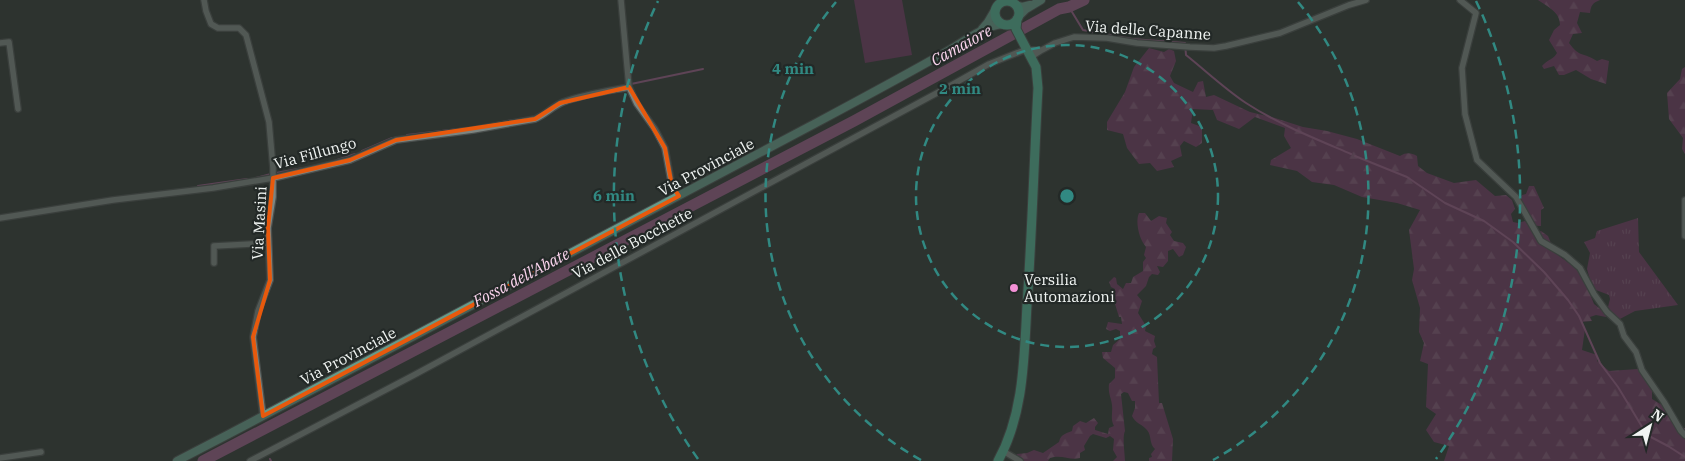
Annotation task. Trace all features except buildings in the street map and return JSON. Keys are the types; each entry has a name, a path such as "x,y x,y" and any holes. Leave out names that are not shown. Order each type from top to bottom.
{"main road":[{"name":"Via Provinciale","path":"177,461 856,102 979,32 992,26 1012,23 1032,5 1041,0"},
{"path":"998,461 1013,426 1019,400 1030,284 1038,80 1036,67 1012,23 997,20 998,5 1005,1 1015,3 1018,10 1012,23"},
{"name":"Via Provinciale","path":"1015,3 1027,6 1032,5"},
{"name":"Via Provinciale","path":"979,32 988,22 998,5"}],"street":[{"name":"Via Masini","path":"204,0 211,24 218,28 238,28 246,35 269,122 273,178 268,243 270,280 258,311 253,337 263,416"},
{"path":"620,0 629,88 637,104 655,128 665,148 672,186 679,196"},
{"name":"Via delle Capanne","path":"1028,51 1042,50 1055,43 1074,37 1106,38 1137,43 1214,48 1280,33 1366,0"},
{"path":"1460,0 1476,13 1462,68 1465,114 1477,160 1516,197 1541,241 1565,255 1580,268 1594,294 1607,312 1620,324 1624,336 1636,352 1642,370 1685,435"},
{"path":"0,43 9,42 18,109"},
{"name":"Via delle Bocchette","path":"250,461 948,88 979,69 1028,51"},
{"name":"Via Fillungo","path":"0,218 119,199 213,188 273,178 350,160 396,140 473,130 535,119 543,116 560,103 600,92 629,88"},
{"path":"1685,200 1685,236"},
{"path":"214,263 214,246 268,243"},
{"path":"1003,451 1020,461"},
{"path":"0,458 42,452"}],"highlighted area":[{"path":"629,87 665,148 672,186 679,196 263,416 253,337 270,280 268,228 273,178 350,160 396,140 535,119 560,103"}],"green space":[{"path":"854,0 902,0 912,55 865,63"},
{"path":"1538,0 1600,0 1592,5 1590,13 1580,12 1577,23 1582,33 1573,34 1569,43 1576,51 1597,61 1602,59 1609,61 1606,84 1591,79 1576,70 1559,75 1554,66 1544,69 1542,66 1557,53 1549,40 1554,30 1560,25 1556,13"},
{"path":"1149,48 1164,52 1169,49 1174,51 1176,61 1170,76 1174,83 1193,92 1198,82 1203,81 1206,97 1214,95 1250,112 1303,127 1357,139 1400,156 1407,153 1413,154 1417,156 1418,166 1427,173 1454,183 1476,180 1495,196 1506,195 1512,200 1515,209 1511,214 1513,222 1525,221 1534,234 1541,231 1548,236 1555,253 1581,272 1594,304 1607,314 1606,317 1596,315 1590,317 1592,321 1581,322 1585,329 1582,350 1597,355 1597,361 1609,371 1638,369 1652,389 1652,399 1662,405 1676,428 1685,428 1685,461 1444,461 1449,446 1434,442 1426,430 1436,414 1426,407 1428,364 1420,361 1424,343 1419,332 1420,308 1412,280 1414,269 1409,230 1420,210 1397,203 1362,197 1334,185 1312,182 1297,171 1270,165 1271,160 1291,148 1284,136 1285,128 1255,117 1239,129 1217,120 1213,110 1193,109 1191,123 1202,127 1202,143 1196,147 1184,141 1180,146 1182,156 1171,161 1174,167 1157,171 1150,163 1139,164 1127,148 1123,134 1107,130 1107,122 1125,92 1134,67"},
{"path":"1685,67 1685,154 1682,149 1683,138 1669,119 1667,93 1680,79 1682,69"},
{"path":"1529,186 1534,186 1544,208 1541,210 1541,226 1536,226 1529,222 1517,203 1522,195 1526,194"},
{"path":"1139,213 1145,213 1151,221 1159,216 1167,218 1166,223 1172,232 1170,235 1174,241 1183,243 1186,247 1183,255 1179,257 1173,249 1168,251 1168,261 1163,267 1157,266 1160,272 1158,275 1152,274 1146,286 1137,295 1142,301 1138,313 1146,326 1145,331 1155,336 1156,347 1153,349 1152,354 1157,357 1159,403 1162,403 1173,439 1172,461 1149,461 1155,449 1150,435 1132,416 1135,401 1132,401 1128,393 1124,392 1121,394 1125,431 1125,461 1113,461 1117,457 1113,450 1114,439 1110,436 1106,438 1093,434 1084,446 1085,450 1080,453 1080,458 1058,457 1050,458 1048,461 1015,461 1017,454 1034,450 1043,453 1059,442 1061,437 1072,431 1073,426 1080,421 1086,423 1094,418 1098,423 1095,430 1108,434 1109,428 1114,426 1109,384 1115,378 1115,368 1103,358 1102,352 1111,352 1113,345 1120,339 1120,331 1106,329 1108,322 1122,324 1115,304 1115,289 1111,287 1109,282 1114,277 1116,278 1117,284 1123,289 1126,283 1131,283 1133,277 1143,271 1146,247 1141,240 1138,230 1137,221"},
{"path":"1638,218 1639,252 1678,305 1635,311 1618,320 1608,307 1609,295 1596,290 1591,283 1587,269 1590,253 1584,242 1595,238 1597,231"}],"waterway":[{"name":"Fossa dell'Abate","path":"203,461 854,121 1059,9 1069,7 1084,0"},
{"path":"1069,7 1083,30 1132,39 1185,43 1186,55 1246,103 1284,124 1351,154"},
{"path":"631,84 703,69"},
{"path":"482,126 513,120"},
{"path":"407,135 467,128"},
{"path":"362,151 392,138"},
{"path":"337,160 355,154"},
{"path":"1355,156 1407,177 1445,203 1484,221 1513,242 1544,272 1568,300 1579,316 1600,363 1618,387 1647,435 1685,457"},
{"path":"276,173 303,168"},
{"path":"256,178 271,174"},
{"path":"198,186 247,179"}],"place":[{"name":"Versilia Automazioni","path":"1014,288"}],"water label":[{"name":"Camaiore","path":"961,45"}]}
